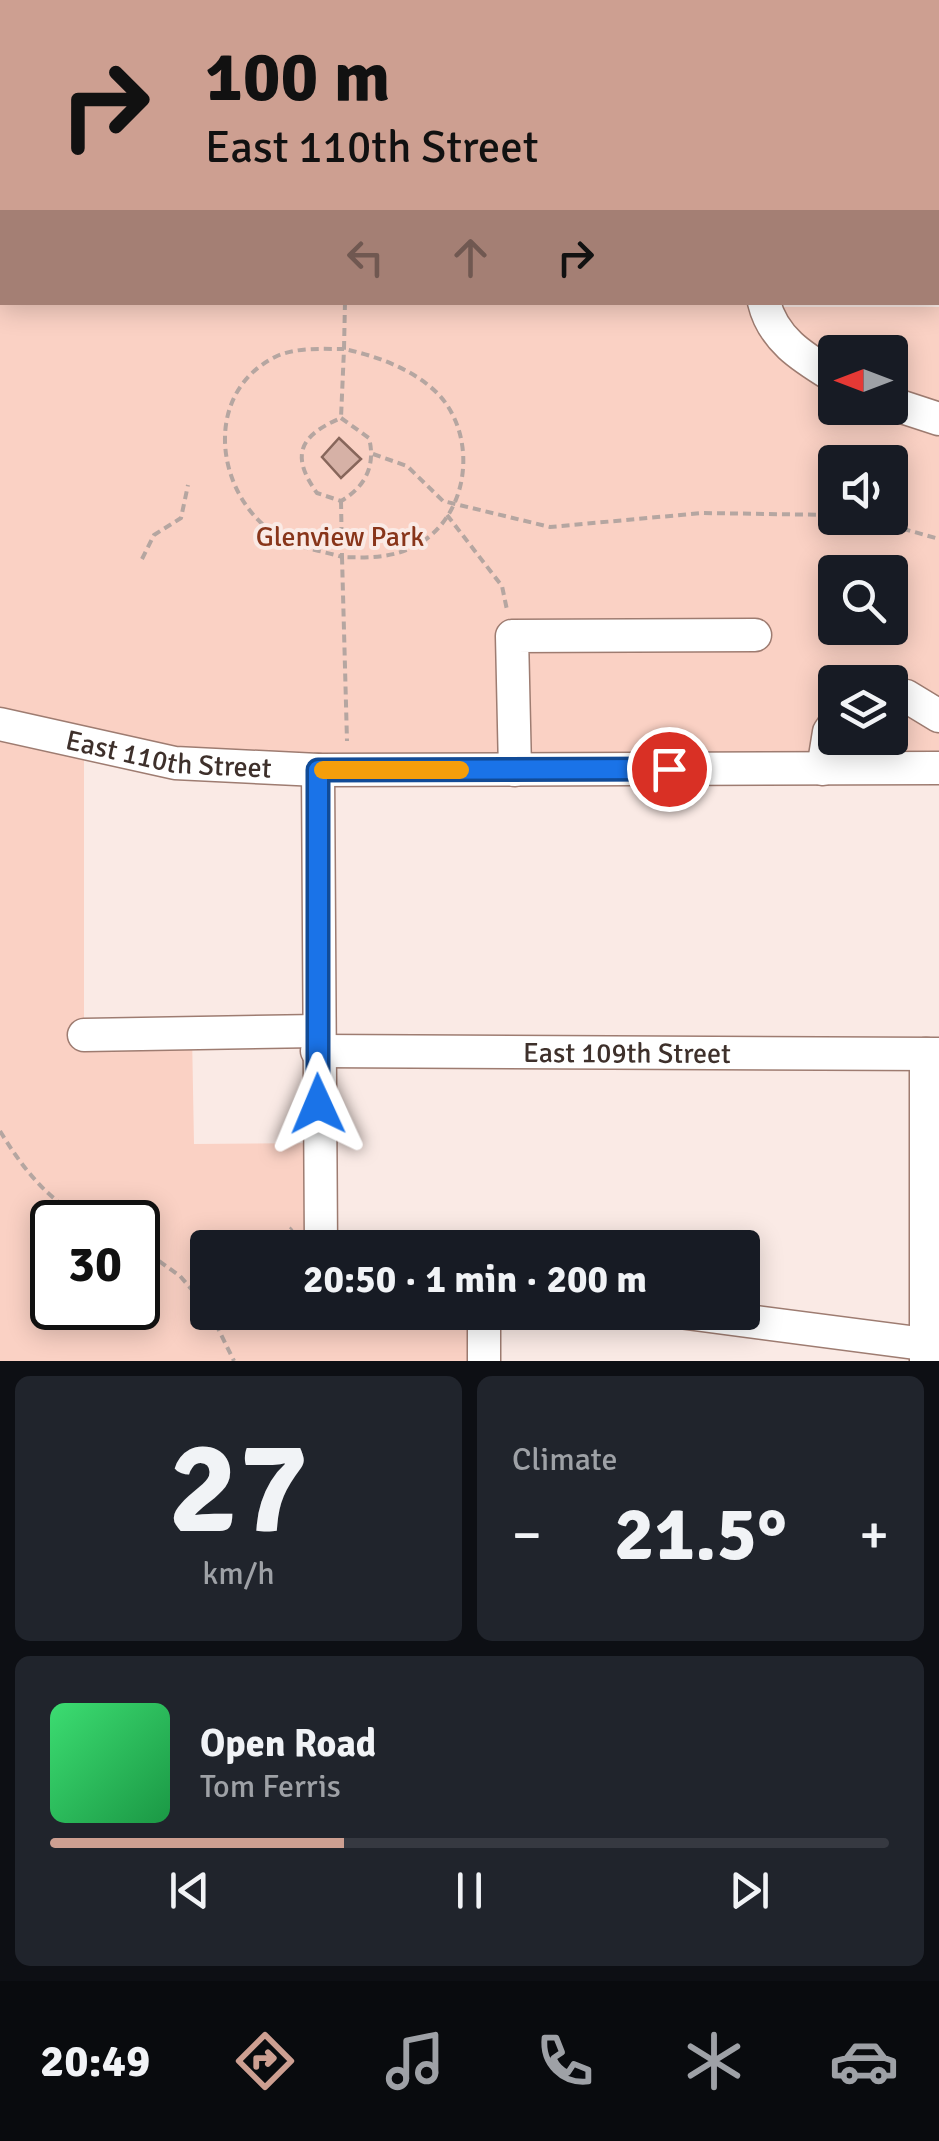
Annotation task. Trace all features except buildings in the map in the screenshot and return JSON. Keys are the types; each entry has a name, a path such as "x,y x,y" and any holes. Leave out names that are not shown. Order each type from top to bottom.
{"street":[{"path":"765,305 776,332 818,367"},
{"path":"908,409 939,419"},
{"path":"515,770 512,636 755,635"},
{"path":"908,697 939,716"},
{"name":"East 110th Street","path":"0,724 175,763 318,770 939,768"},
{"path":"823,769 825,755"},
{"path":"318,770 321,1230"},
{"name":"East 109th Street","path":"84,1035 932,1054"},
{"path":"760,1324 930,1351 932,1054"},
{"path":"484,1330 484,1361"}],"path":[{"path":"341,418 345,305"},
{"path":"344,348 399,367 439,395 460,433 465,460 456,500 421,543 401,552 342,557 284,540 245,507 229,480 224,446 235,399 257,370 290,352 344,348"},
{"path":"341,418 369,438 373,454 364,481 341,502 347,741"},
{"path":"341,418 309,435 302,448 302,464 317,493 341,502"},
{"path":"373,454 406,466 443,501 456,500 550,526 702,513 818,514"},
{"path":"142,559 154,535 181,518 188,486"},
{"path":"447,515 502,586 512,636"},
{"path":"908,530 939,539"},
{"path":"0,1131 55,1200"},
{"path":"160,1259 190,1284"},
{"path":"219,1330 234,1361"}],"green space":[{"name":"Glenview Park","path":"0,305 939,307 939,769 318,770 84,747 84,1035 192,1034 194,1144 319,1143 322,1230 190,1230 190,1330 484,1330 484,1361 0,1361"}],"slow traffic":[{"path":"323,770 460,770"}],"route":[{"path":"318,1104 318,770 669,769"}]}
